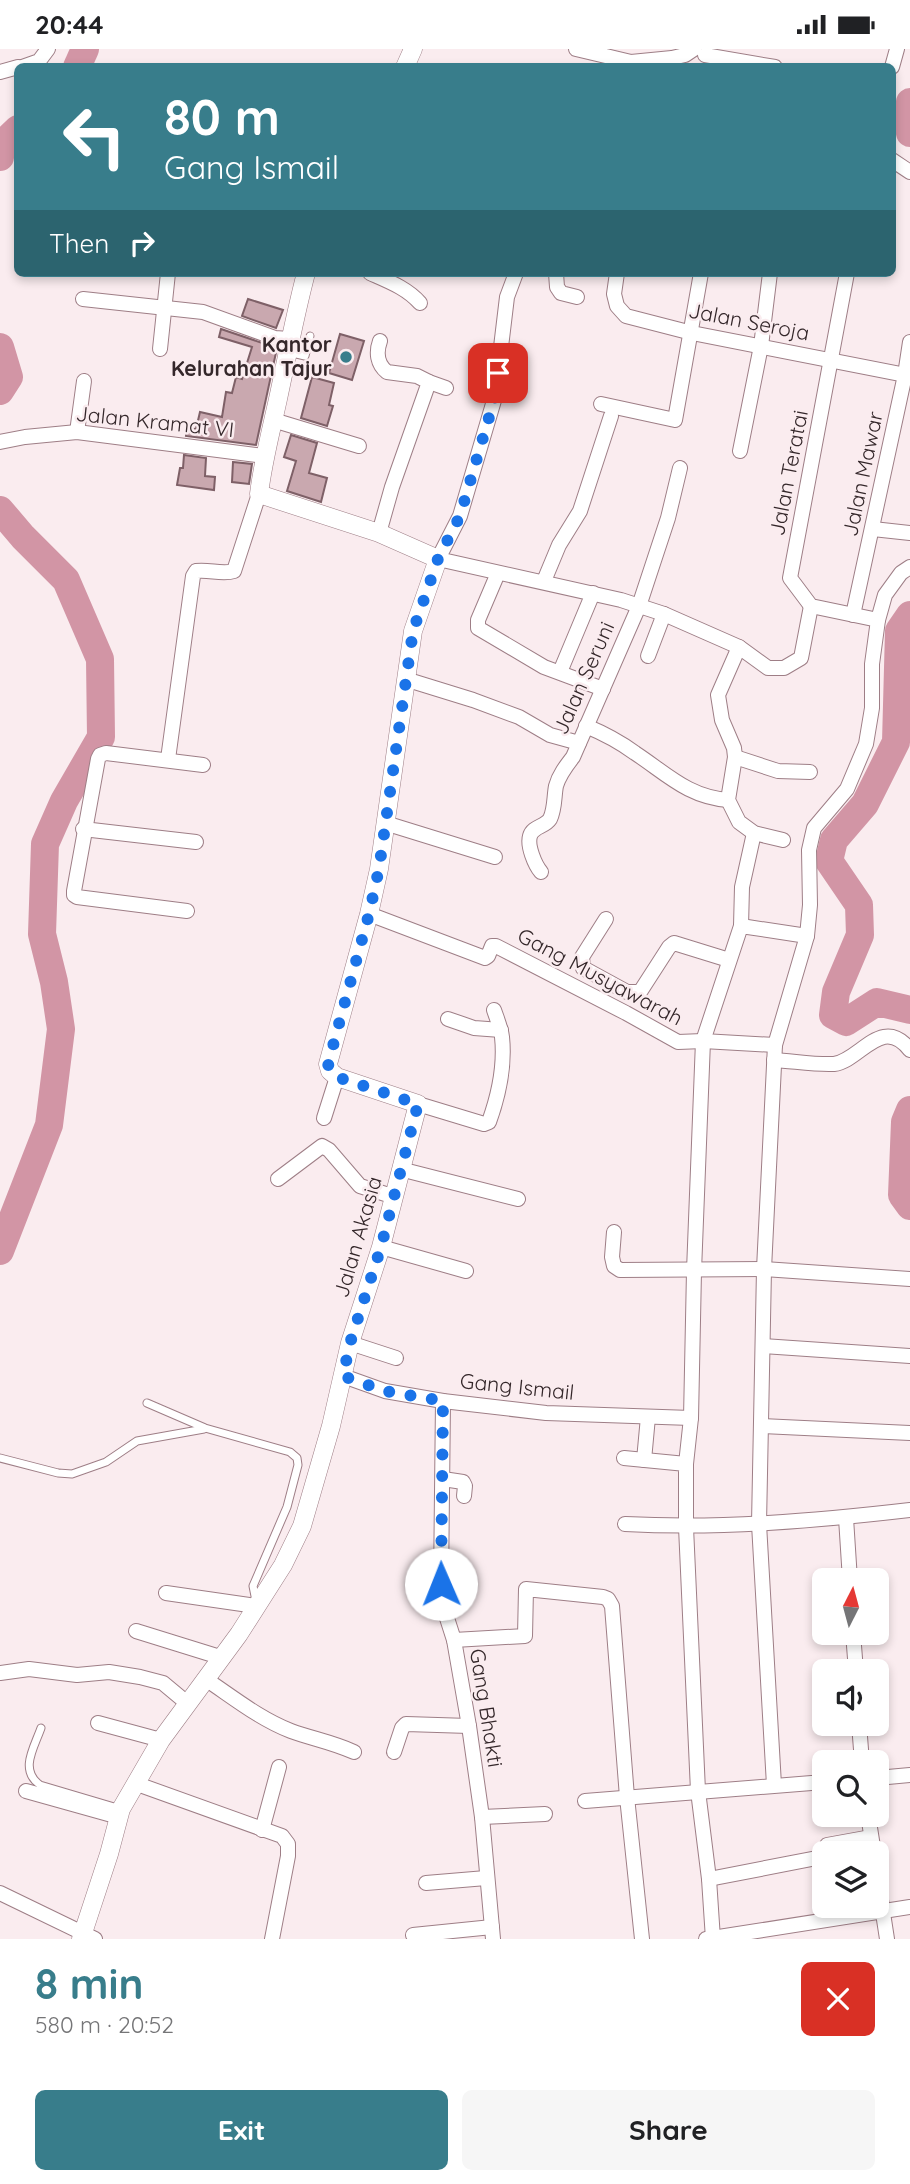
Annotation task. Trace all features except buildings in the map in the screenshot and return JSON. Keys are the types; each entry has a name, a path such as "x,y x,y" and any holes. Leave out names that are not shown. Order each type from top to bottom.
{"street":[{"path":"33,63 39,61 47,49"},
{"path":"576,49 626,63"},
{"path":"683,63 701,58 702,51"},
{"path":"637,63 702,51 757,63"},
{"path":"160,349 168,277"},
{"path":"168,759 193,576 196,571 203,570 229,573 234,571 259,493 264,456 305,277"},
{"path":"378,277 407,291 420,303"},
{"path":"494,1010 502,1037 501,1068 495,1105 487,1124 337,1077 330,1071 328,1064 379,869 413,631 438,559 460,516 495,397 507,297 514,277"},
{"path":"556,277 557,287 561,293 577,297"},
{"name":"Jalan Seroja","path":"616,277 614,295 617,306 626,316 692,333 908,375"},
{"path":"601,404 675,420 700,277"},
{"path":"740,451 761,346 770,277"},
{"name":"Jalan Teratai","path":"811,606 790,578 846,277"},
{"path":"83,299 203,312 275,338 288,346"},
{"path":"380,341 378,357 387,372 416,376 446,388"},
{"name":"Jalan Mawar","path":"853,615 908,375 910,342"},
{"path":"77,432 84,381"},
{"path":"379,533 392,487 429,382"},
{"path":"544,582 559,545 580,511 611,416"},
{"path":"274,420 359,446"},
{"name":"Jalan Kramat VI","path":"0,442 77,432 264,456"},
{"name":"Jalan Seruni","path":"541,872 535,862 530,835 534,829 549,821 552,815 556,785 573,757 639,606 668,518 680,468"},
{"path":"259,493 379,533 438,559 593,593 664,614 739,647 768,669 784,668 801,658 811,606 878,620"},
{"path":"873,529 910,533"},
{"path":"774,1785 759,1524 764,1269 774,1053 807,936 810,905 809,850 814,828 846,789 866,744 872,708 872,664 878,620 885,595 901,573 910,566"},
{"path":"498,573 478,620 478,628 544,667 603,688"},
{"path":"560,672 593,593"},
{"path":"648,656 664,614"},
{"path":"739,647 718,695 722,720 735,757 728,800 734,816 754,834 783,840"},
{"path":"405,679 473,700 519,717 550,735 579,743"},
{"path":"586,726 634,751 675,782 708,799 728,800"},
{"path":"187,911 74,895 83,829 100,755 106,753 168,759 203,765"},
{"path":"735,757 778,771 810,772"},
{"path":"385,823 495,857"},
{"path":"83,829 196,842"},
{"path":"713,1939 698,1791 686,1527 686,1464 691,1418 703,1041 741,926 742,887 754,834"},
{"name":"Gang Musyawarah","path":"369,914 487,958 492,946 496,946 678,1042 703,1041"},
{"path":"606,919 581,963 583,968 633,994 640,992 674,943 729,960"},
{"path":"741,926 807,936"},
{"path":"448,1019 474,1028 501,1030"},
{"path":"703,1041 836,1063 870,1042 889,1038 900,1041 910,1050"},
{"path":"324,1118 337,1077"},
{"name":"Jalan Akasia","path":"86,1937 120,1813 161,1740 207,1680 283,1566 302,1526 331,1426 350,1343 381,1247 418,1104"},
{"path":"278,1179 322,1146 329,1150 359,1187 395,1196"},
{"path":"400,1169 518,1199"},
{"path":"614,1231 612,1257 614,1266 620,1270 764,1269 910,1279"},
{"path":"381,1247 466,1271"},
{"path":"350,1343 396,1358"},
{"path":"763,1346 910,1356"},
{"name":"Gang Ismail","path":"343,1376 385,1391 443,1401 546,1413 691,1418"},
{"name":"Gang Bhakti","path":"443,1401 441,1584 469,1726 495,1935"},
{"path":"644,1460 648,1417"},
{"path":"761,1426 910,1433"},
{"path":"624,1458 686,1464"},
{"path":"443,1479 463,1482 464,1496"},
{"path":"625,1524 686,1527 759,1524 910,1510"},
{"path":"846,1518 849,1568"},
{"path":"454,1640 526,1636 526,1589 608,1599 611,1606 642,1939"},
{"path":"166,1593 256,1607"},
{"path":"136,1631 222,1658"},
{"path":"0,1673 29,1669 77,1675 109,1672 163,1683 187,1703"},
{"path":"207,1680 260,1716 292,1731 332,1742 354,1752"},
{"path":"98,1723 161,1740"},
{"path":"394,1752 402,1728 406,1724 469,1726"},
{"path":"262,1830 279,1767"},
{"path":"889,1777 910,1775"},
{"path":"585,1801 812,1782"},
{"path":"137,1784 282,1836 288,1844 288,1856 274,1938"},
{"path":"26,1791 120,1813"},
{"path":"482,1817 545,1814"},
{"path":"870,1827 872,1841"},
{"path":"709,1879 871,1837"},
{"path":"426,1883 486,1878"},
{"path":"0,1893 86,1937"},
{"path":"889,1911 910,1907"},
{"path":"706,1939 793,1933 857,1918"},
{"path":"883,1918 887,1939"},
{"path":"413,1935 495,1935"}],"lane":[{"path":"288,346 305,356 310,336"},
{"path":"146,1403 205,1428 290,1452 297,1458 298,1465 287,1507 253,1586 256,1607"},
{"path":"0,1458 72,1474 106,1462 137,1441 205,1428"},
{"path":"41,1728 28,1767 32,1779 40,1785 120,1813"}],"waterway":[{"path":"79,63 85,49"},
{"path":"910,102 910,133"},
{"path":"0,157 1,145 14,133"},
{"path":"0,347 9,377 0,391"},
{"path":"0,510 66,580 100,659 101,737 64,801 45,844 42,934 54,982 61,1029 49,1125 0,1251"},
{"path":"910,615 899,631 896,742 865,804 834,840 829,861 859,905 860,935 836,992 833,1015 846,1022 877,1002 910,1010"},
{"path":"910,1110 905,1122 902,1195 910,1206"}],"place":[{"name":"Kantor Kelurahan Tajur","path":"346,357"}],"route":[{"path":"441,1584 443,1401 385,1391 343,1376 350,1343 381,1247 418,1104 337,1077 330,1071 328,1064 379,869 413,631 438,559 460,516 495,397 498,373"}]}
